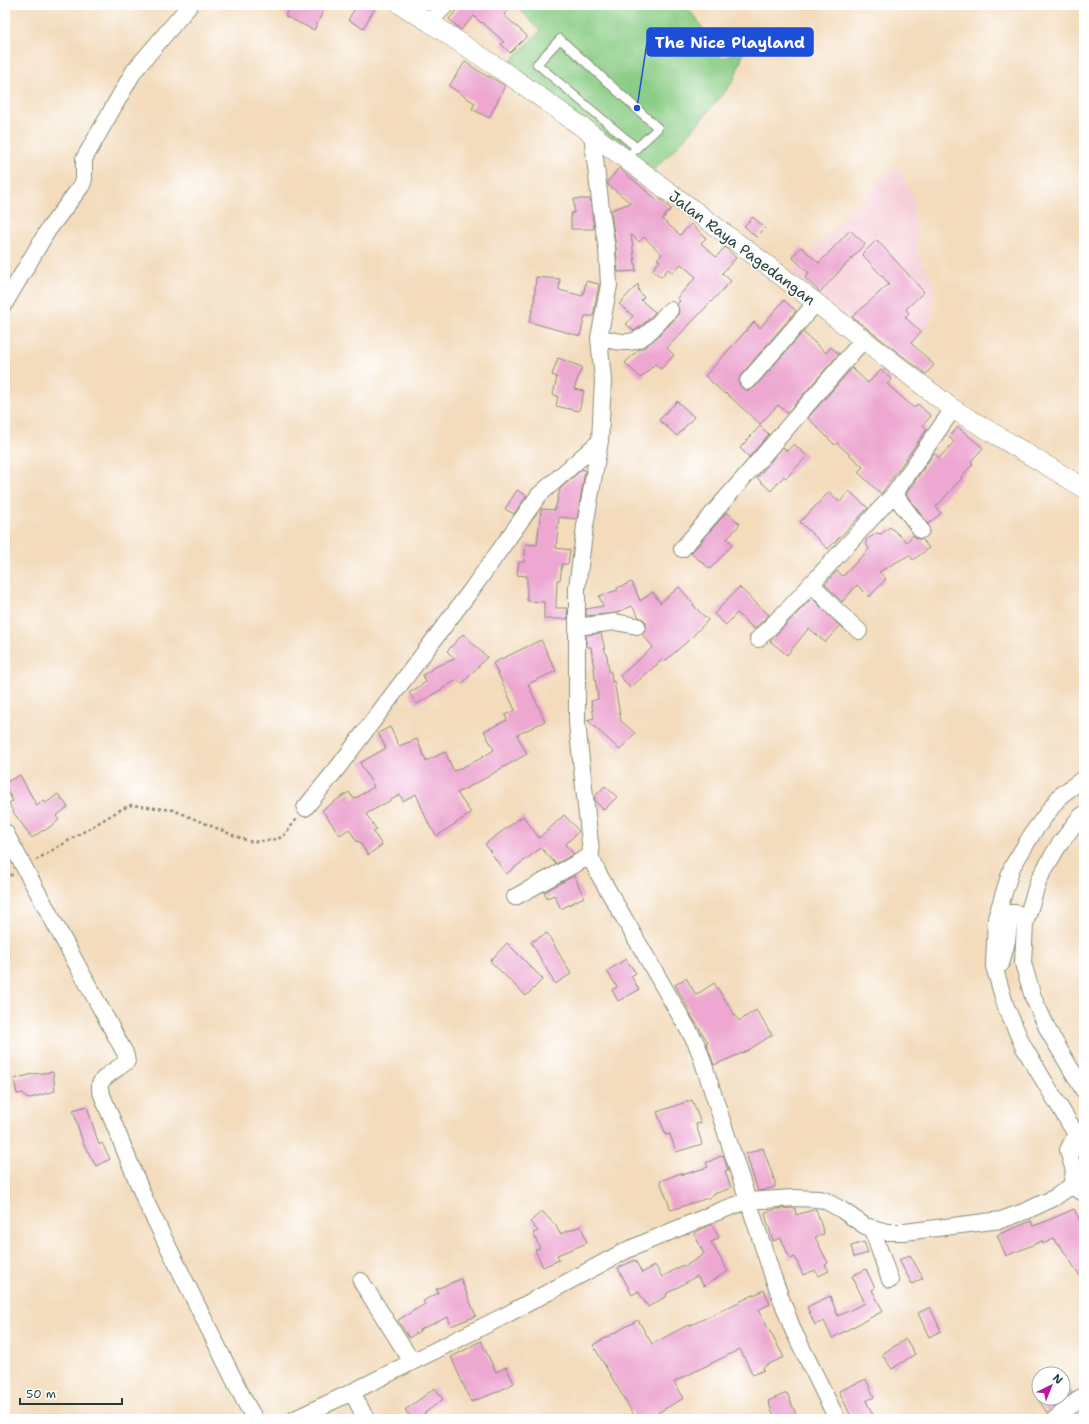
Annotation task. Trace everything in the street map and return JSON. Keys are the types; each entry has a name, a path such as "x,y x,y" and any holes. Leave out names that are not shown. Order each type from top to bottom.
{"street":[{"path":"5,302 48,230 82,185 84,179 84,159 134,71 190,5"},
{"name":"Jalan Raya Pagedangan","path":"401,5 512,77 592,134 631,154 816,304 864,339 953,409 1084,488"},
{"path":"429,22 446,5"},
{"path":"592,134 607,249 608,285 599,338 603,380 600,441 584,526 577,588 577,723 591,852 590,856 696,1043 773,1278 793,1330 837,1419"},
{"path":"748,381 816,304"},
{"path":"599,338 628,342 639,339 646,335 670,310"},
{"path":"682,549 864,339"},
{"path":"758,640 894,494 953,409"},
{"path":"304,808 339,766 472,588 539,495 600,441"},
{"path":"894,494 921,530"},
{"path":"812,583 834,608 859,631"},
{"path":"577,627 616,622 637,626"},
{"path":"1084,778 1060,796 1034,831 1012,867 996,918 994,966 1006,1007 1023,1046 1084,1150"},
{"path":"1084,814 1079,818 1057,848 1039,879 1027,916 1023,963 1033,997 1049,1032 1084,1091"},
{"path":"5,832 125,1053 127,1061 105,1078 100,1084 100,1090 145,1200 254,1419"},
{"path":"515,897 590,856"},
{"path":"997,977 1007,941 1011,914 1016,912 1027,916"},
{"path":"295,1419 504,1316 627,1250 747,1201 794,1198 824,1200 865,1226 887,1232 905,1232 1001,1220 1026,1211 1054,1198 1077,1190 1074,1171 1068,1150 1076,1134"},
{"path":"872,1229 890,1280"},
{"path":"361,1281 412,1362"},
{"path":"352,1392 366,1419"},
{"path":"1054,1419 1084,1395"}],"lane":[{"path":"560,39 658,128 631,154 537,64 560,39"}],"path":[{"path":"5,879 120,810 131,805 173,810 252,842 272,840 283,837 304,808"}],"shaded area":[{"path":"898,168 913,197 917,252 937,291 931,293 933,316 924,331 899,357 791,273 885,176"}],"green space":[{"path":"516,5 685,5 696,18 722,59 738,50 743,54 733,82 690,133 653,171 505,67 540,31"}],"building":[{"path":"290,5 326,5 314,30 285,16"},
{"path":"357,5 377,5 363,28 348,20"},
{"path":"461,5 513,5 504,15 527,36 510,53 501,44 504,42 474,16 461,30 449,19"},
{"path":"465,62 505,86 489,118 472,109 475,103 449,86"},
{"path":"619,168 656,199 658,197 671,209 662,219 680,235 691,224 706,238 701,243 716,257 725,247 736,258 722,273 731,281 667,348 674,355 661,369 655,364 641,378 625,363 638,350 646,346 657,337 677,317 679,312 677,304 680,301 677,298 696,277 681,264 672,273 668,269 661,277 652,270 660,261 657,259 662,254 644,237 639,242 631,234 636,271 618,272 611,210 631,203 608,185 608,181"},
{"path":"574,199 590,199 594,229 571,229 571,213 574,213"},
{"path":"753,217 765,228 756,237 744,226"},
{"path":"850,230 865,244 820,292 805,278 809,273 792,257 801,247 819,263"},
{"path":"877,240 924,292 906,309 909,313 905,317 921,332 911,343 934,365 926,374 852,317 889,284 862,254"},
{"path":"536,277 560,279 559,290 583,296 586,281 599,284 593,316 585,316 580,336 529,322 534,304"},
{"path":"638,284 639,292 644,297 641,300 655,312 645,323 634,331 626,324 633,316 619,304"},
{"path":"784,300 796,311 741,375 739,384 742,388 751,390 755,387 803,332 826,353 831,347 839,354 787,413 778,405 760,424 705,376 754,322 760,328"},
{"path":"558,358 582,367 574,389 584,391 579,411 556,406 558,396 553,395 557,377 552,375"},
{"path":"852,368 868,383 881,370 892,380 887,384 914,408 918,404 931,416 923,425 927,429 881,494 858,472 863,467 837,443 835,445 808,418"},
{"path":"677,401 694,417 677,436 659,420"},
{"path":"760,426 769,434 749,457 740,448"},
{"path":"958,427 983,448 971,461 973,464 961,477 962,478 936,507 941,513 928,524 906,494 934,453 939,458 954,442 949,437"},
{"path":"794,444 807,456 786,478 784,476 771,491 757,478 783,447 787,451"},
{"path":"582,469 585,470 577,519 559,517 556,548 570,550 568,564 562,564 560,580 557,580 556,608 567,608 568,619 544,619 544,602 527,601 527,576 517,575 519,562 524,562 526,544 537,545 541,509 555,510 560,489"},
{"path":"517,490 527,496 514,514 505,509"},
{"path":"849,491 868,508 828,549 800,522 829,492 840,502"},
{"path":"727,512 740,524 727,539 733,544 710,569 691,553"},
{"path":"890,527 907,542 913,535 917,539 922,539 929,548 913,560 909,555 879,572 886,579 869,597 857,585 842,602 825,584 837,571 843,576 869,549 866,544 866,540 877,533 881,534"},
{"path":"632,582 640,601 653,592 660,603 679,587 694,604 693,605 708,620 690,639 665,661 663,659 630,688 620,676 653,647 642,634 646,628 646,622 639,617 632,606 616,613 586,616 586,609 603,606 599,596 618,590 617,588"},
{"path":"739,587 769,615 754,629 737,613 726,625 714,614"},
{"path":"812,598 840,626 825,642 809,628 787,655 770,641"},
{"path":"601,633 607,655 609,672 611,672 612,682 614,681 621,721 635,733 620,750 587,720 594,718 591,701 598,699 591,647 587,647 586,635"},
{"path":"463,634 487,657 462,684 457,680 417,704 409,693 426,682 423,675 437,666 455,659 447,651"},
{"path":"541,640 556,671 528,684 545,721 517,735 527,754 457,793 471,813 437,836 429,825 416,794 403,801 400,795 366,814 377,830 373,832 382,845 368,855 359,841 357,842 349,829 340,835 322,810 349,792 354,799 374,787 360,763 386,748 378,733 390,727 399,746 417,739 426,761 445,752 454,771 478,760 494,750 484,731 507,720 505,715 515,710 493,663"},
{"path":"20,775 37,806 43,800 46,803 58,794 68,807 56,816 59,820 32,838 14,813 9,803 13,801 5,787 5,783"},
{"path":"605,786 617,797 604,810 595,801 595,796"},
{"path":"564,815 579,831 565,845 574,854 556,864 541,848 506,874 485,844 523,816 539,838"},
{"path":"574,876 584,897 561,909 554,895 547,898 544,892"},
{"path":"547,933 571,974 555,984 531,942"},
{"path":"507,943 543,979 526,996 490,961"},
{"path":"626,959 636,973 631,976 639,990 618,1001 612,990 617,987 607,971"},
{"path":"686,978 696,995 714,983 739,1021 756,1010 772,1035 747,1051 714,1065 706,1043 708,1042 688,1011 689,1010 675,985"},
{"path":"53,1072 55,1091 27,1099 23,1093 17,1094 14,1079 33,1074"},
{"path":"692,1100 701,1123 696,1124 702,1144 676,1152 670,1134 666,1135 657,1112"},
{"path":"87,1106 99,1145 102,1143 110,1159 96,1166 83,1143 73,1110"},
{"path":"763,1148 775,1182 775,1187 758,1191 746,1154"},
{"path":"723,1155 728,1170 725,1171 731,1188 711,1195 711,1197 671,1210 660,1181 681,1173 682,1175 708,1167 706,1163"},
{"path":"795,1208 796,1215 816,1209 824,1234 815,1237 828,1263 825,1265 829,1271 818,1276 815,1270 803,1275 795,1257 790,1259 781,1238 773,1241 765,1214 766,1212 777,1209"},
{"path":"1074,1209 1084,1229 1084,1282 1059,1244 1057,1245 1054,1239 1043,1244 1042,1241 1006,1256 997,1235 1031,1221 1033,1226 1042,1223"},
{"path":"542,1211 555,1224 560,1234 581,1226 587,1243 557,1255 559,1260 543,1267 535,1250 540,1248 533,1233 538,1231 530,1222"},
{"path":"712,1224 719,1238 711,1242 728,1271 704,1286 697,1276 666,1294 667,1296 648,1307 638,1291 632,1295 618,1268 635,1260 642,1273 655,1265 662,1277 683,1265 684,1267 704,1254 694,1233"},
{"path":"864,1242 868,1253 854,1257 851,1246"},
{"path":"910,1255 923,1278 912,1284 899,1260"},
{"path":"866,1269 875,1288 872,1290 883,1311 832,1338 824,1321 815,1325 807,1307 830,1296 838,1316 865,1303 852,1276"},
{"path":"461,1279 476,1316 451,1326 448,1317 419,1330 420,1331 409,1338 398,1320 425,1304 423,1301 438,1293 436,1289"},
{"path":"764,1290 770,1304 758,1310 784,1357 763,1367 764,1370 753,1375 740,1349 674,1382 684,1398 647,1419 636,1419 593,1345 638,1320 652,1344 688,1325 689,1326"},
{"path":"930,1307 941,1331 929,1337 918,1313"},
{"path":"906,1339 915,1354 892,1369 882,1354"},
{"path":"481,1341 496,1372 506,1367 514,1383 497,1392 471,1402 451,1357"},
{"path":"866,1379 874,1397 866,1401 875,1419 852,1419 839,1391"},
{"path":"435,1388 443,1399 417,1419 412,1419 405,1410"},
{"path":"787,1393 798,1419 775,1419 768,1401"},
{"path":"1042,1406 1057,1406 1048,1414"}],"place":[{"name":"The Nice Playland","path":"637,108"}]}
